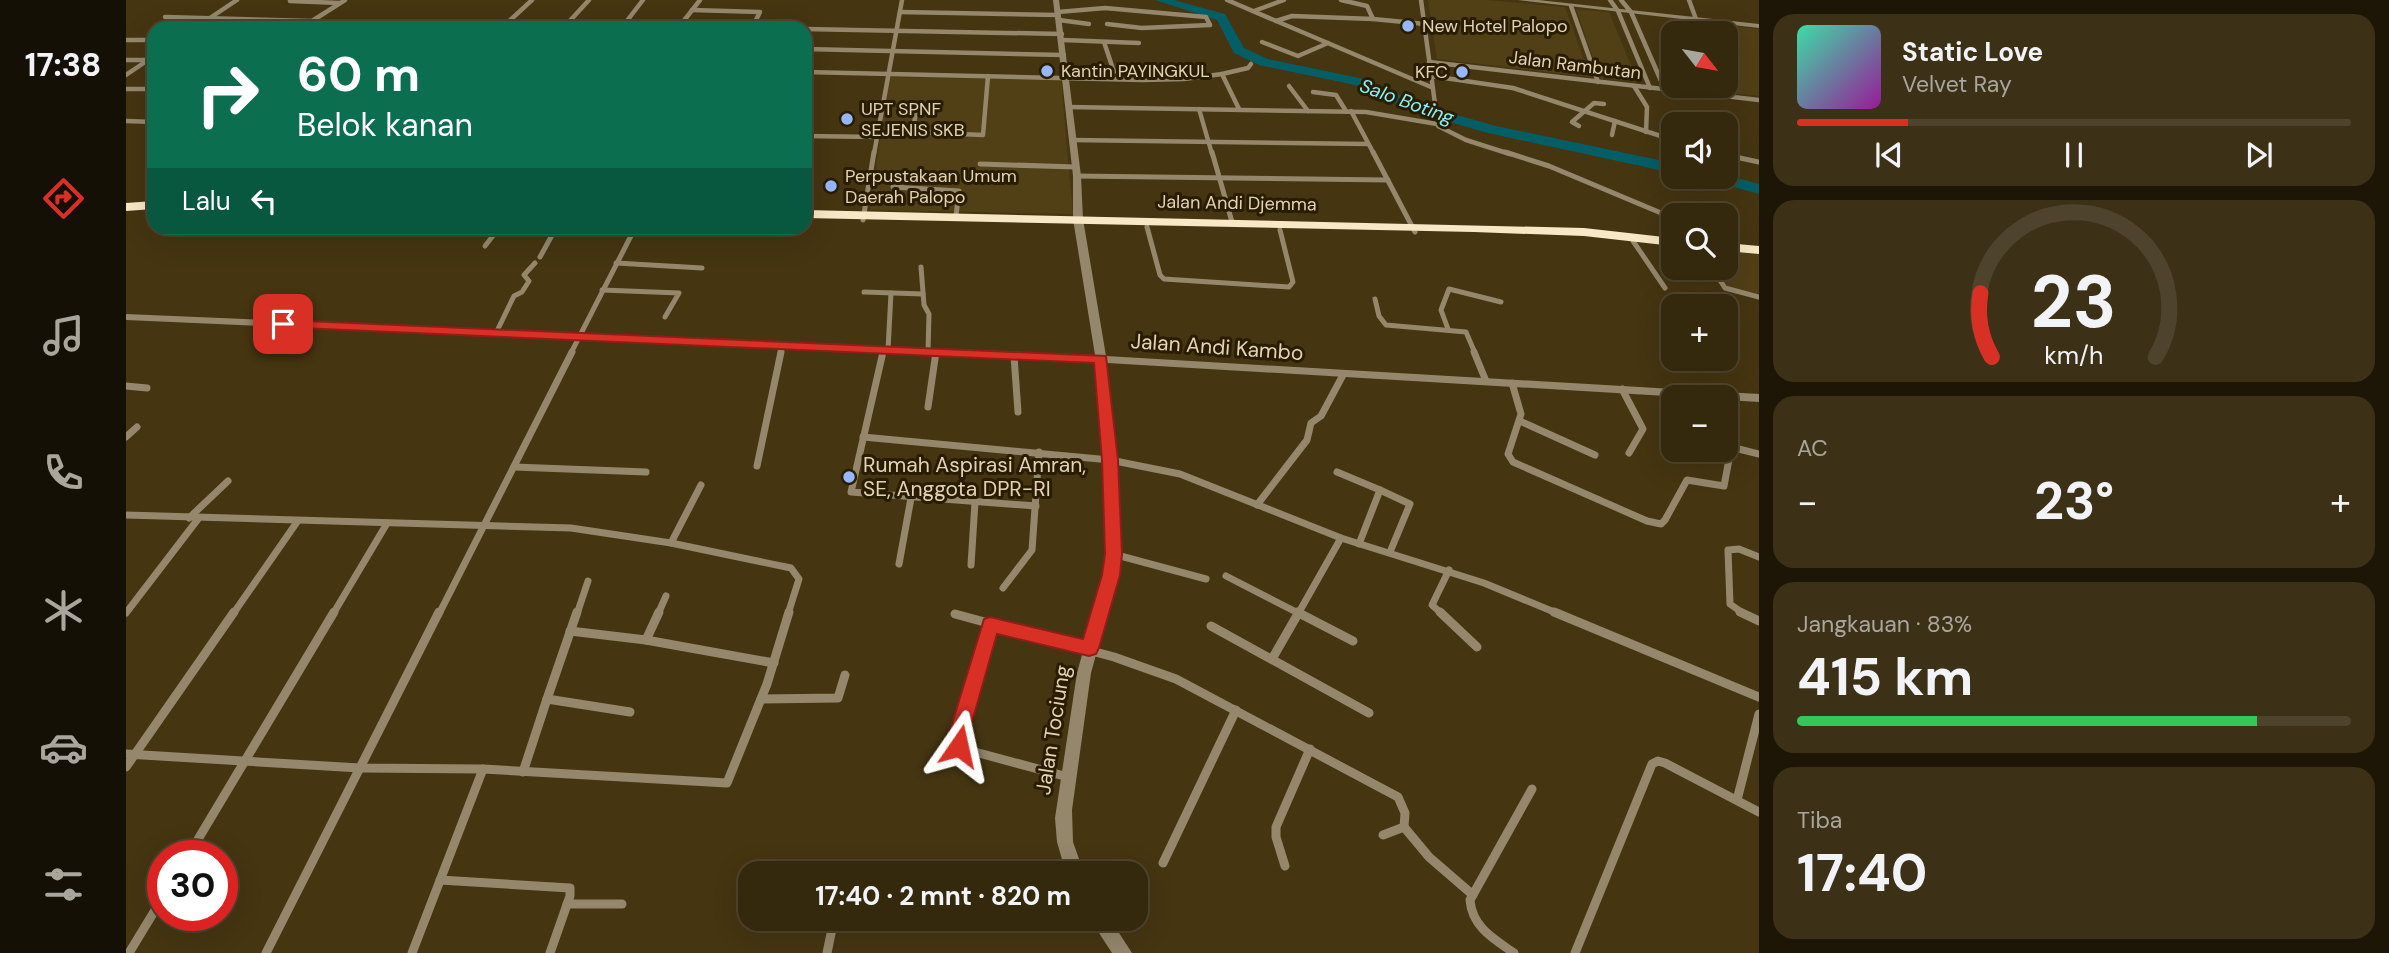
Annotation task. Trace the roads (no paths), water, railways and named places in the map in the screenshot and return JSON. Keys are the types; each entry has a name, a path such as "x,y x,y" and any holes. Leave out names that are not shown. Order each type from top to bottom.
{"highway":[{"path":"126,209 147,208"},
{"name":"Jalan Andi Djemma","path":"812,214 1231,222 1586,235 1661,241"},
{"name":"Jalan Andi Djemma","path":"812,220 956,216 1147,227 1414,229"},
{"name":"Jalan Andi Djemma","path":"1586,235 1633,242 1661,242"}],"street":[{"path":"205,21 237,0"},
{"path":"292,0 290,1 343,1"},
{"path":"508,21 532,0"},
{"path":"574,21 589,0"},
{"path":"627,21 643,0"},
{"path":"684,21 700,0"},
{"path":"863,217 902,0"},
{"name":"Jalan Tociung","path":"1056,0 1064,55 1079,221 1101,359 1110,460 1113,554 1111,575 1089,648 1068,777 1062,827 1070,861"},
{"path":"1227,0 1431,87"},
{"path":"1254,12 1284,0"},
{"path":"1341,0 1367,6 1373,19"},
{"path":"1421,0 1436,122"},
{"path":"1525,0 1759,26"},
{"path":"1609,0 1618,10 1650,88"},
{"path":"1621,0 1631,12 1661,81"},
{"path":"1689,0 1696,19"},
{"path":"165,17 311,21 343,1"},
{"path":"1571,6 1598,82"},
{"path":"900,12 1058,16 1104,8 1206,17 1210,25 1142,28 1107,24"},
{"path":"692,10 760,13 755,21"},
{"path":"1058,16 1089,24"},
{"path":"1276,21 1292,16 1425,24"},
{"path":"812,29 1062,37 1139,43"},
{"path":"1626,31 1641,33"},
{"path":"126,40 147,40"},
{"path":"1104,42 1114,72"},
{"path":"1262,42 1297,56 1328,43"},
{"path":"812,49 1064,55"},
{"path":"126,60 147,59"},
{"path":"1637,60 1653,62"},
{"path":"126,75 147,62"},
{"name":"Jalan Rambutan","path":"1429,62 1661,89"},
{"path":"812,72 1184,79 1222,74 1248,68 1251,64"},
{"path":"1222,74 1239,109"},
{"path":"916,110 913,132 983,135 988,76"},
{"path":"1431,76 1507,86 1661,136"},
{"path":"1289,86 1308,111"},
{"path":"1634,86 1647,107 1646,132"},
{"path":"126,89 147,89"},
{"path":"1313,92 1336,95 1348,111 1414,229"},
{"name":"Jalan Rambutan","path":"1738,98 1759,100"},
{"path":"1579,126 1572,122 1596,103 1604,104"},
{"path":"1069,107 1348,111 1389,114 1436,122 1466,139 1539,162 1661,213"},
{"path":"1199,109 1231,222"},
{"path":"126,121 147,122"},
{"path":"1612,135 1615,121"},
{"path":"812,136 878,137"},
{"path":"1072,140 1368,144"},
{"path":"1738,158 1759,162"},
{"path":"980,164 1219,179 1388,180"},
{"path":"893,187 958,191 956,216"},
{"path":"1147,227 1160,275 1164,279 1289,287 1293,282 1280,230"},
{"path":"485,246 494,235"},
{"path":"540,257 552,235"},
{"path":"266,953 631,235"},
{"path":"1633,242 1665,288"},
{"path":"496,333 514,296 525,289 529,281 524,275 534,263"},
{"path":"616,263 702,268"},
{"path":"921,267 932,352 928,407"},
{"path":"1720,280 1725,288 1759,297"},
{"path":"1448,329 1441,310 1449,289 1501,302"},
{"path":"602,290 679,293 665,317"},
{"path":"863,292 923,294"},
{"path":"891,293 885,350 851,492 1036,506"},
{"path":"1375,299 1378,316 1386,325 1466,332 1486,381"},
{"name":"Jalan Andi Kambo","path":"127,318 1101,359 1759,398"},
{"path":"757,466 782,345"},
{"path":"1014,356 1018,412"},
{"path":"1257,505 1307,440 1311,423 1321,416 1343,375"},
{"path":"1512,383 1521,415 1508,454 1513,462 1656,524 1665,520 1687,480 1724,486 1732,451 1741,449 1759,454"},
{"path":"126,386 148,388"},
{"path":"1622,389 1643,429 1629,453"},
{"path":"1520,421 1595,455"},
{"path":"126,437 136,428"},
{"path":"863,437 1110,460 1180,474 1341,538 1449,570 1759,697"},
{"path":"1003,588 1032,550 1039,452"},
{"path":"514,467 646,472"},
{"path":"1337,472 1410,504 1390,552"},
{"path":"189,518 228,481"},
{"path":"671,543 701,485"},
{"path":"1359,544 1380,490"},
{"path":"899,564 911,498"},
{"path":"971,565 975,502"},
{"path":"126,515 386,525 484,524 584,530 671,543 795,570 799,584 761,699 727,783 483,769 360,768 131,754"},
{"path":"126,612 198,519"},
{"path":"126,767 131,754 297,522"},
{"path":"198,840 386,525"},
{"path":"1272,659 1341,538"},
{"path":"1759,557 1739,550 1728,550 1730,604 1735,610 1759,621"},
{"path":"1113,554 1206,579"},
{"path":"1449,570 1432,605 1477,646"},
{"path":"1226,576 1353,641"},
{"path":"523,772 588,581"},
{"path":"646,640 666,596"},
{"path":"955,614 1089,648 1176,679 1310,748 1398,797 1405,813 1404,827 1429,857 1473,895"},
{"path":"990,624 957,743 964,749 1068,777"},
{"path":"1211,626 1369,713"},
{"path":"570,631 646,640 774,663"},
{"path":"761,699 838,698 845,675"},
{"path":"547,699 629,712"},
{"path":"1163,863 1236,710"},
{"path":"1737,800 1759,714"},
{"path":"1285,866 1276,837 1276,827 1310,748"},
{"path":"1575,953 1652,764 1658,761 1665,763 1759,812"},
{"path":"412,953 483,769"},
{"path":"1514,953 1474,921 1470,911 1473,895 1532,789"},
{"path":"1383,835 1404,827"},
{"path":"440,880 570,888 571,892 550,953"},
{"path":"567,904 622,904"},
{"path":"129,953 147,923"},
{"path":"827,953 832,931"},
{"path":"1108,931 1123,953"}],"waterway":[{"name":"Salo Boting","path":"1161,0 1221,17 1239,50 1264,62 1359,82 1420,109 1493,130 1661,165"},
{"name":"Salo Boting","path":"1738,183 1759,189"}],"place":[{"name":"New Hotel Palopo","path":"1408,26"},
{"name":"Kantin PAYINGKUL","path":"1047,71"},
{"name":"KFC","path":"1462,72"},
{"name":"UPT SPNF SEJENIS SKB","path":"847,119"},
{"name":"Perpustakaan Umum Daerah Palopo","path":"831,186"},
{"name":"Rumah Aspirasi Amran, SE, Anggota DPR-RI","path":"849,477"}]}
